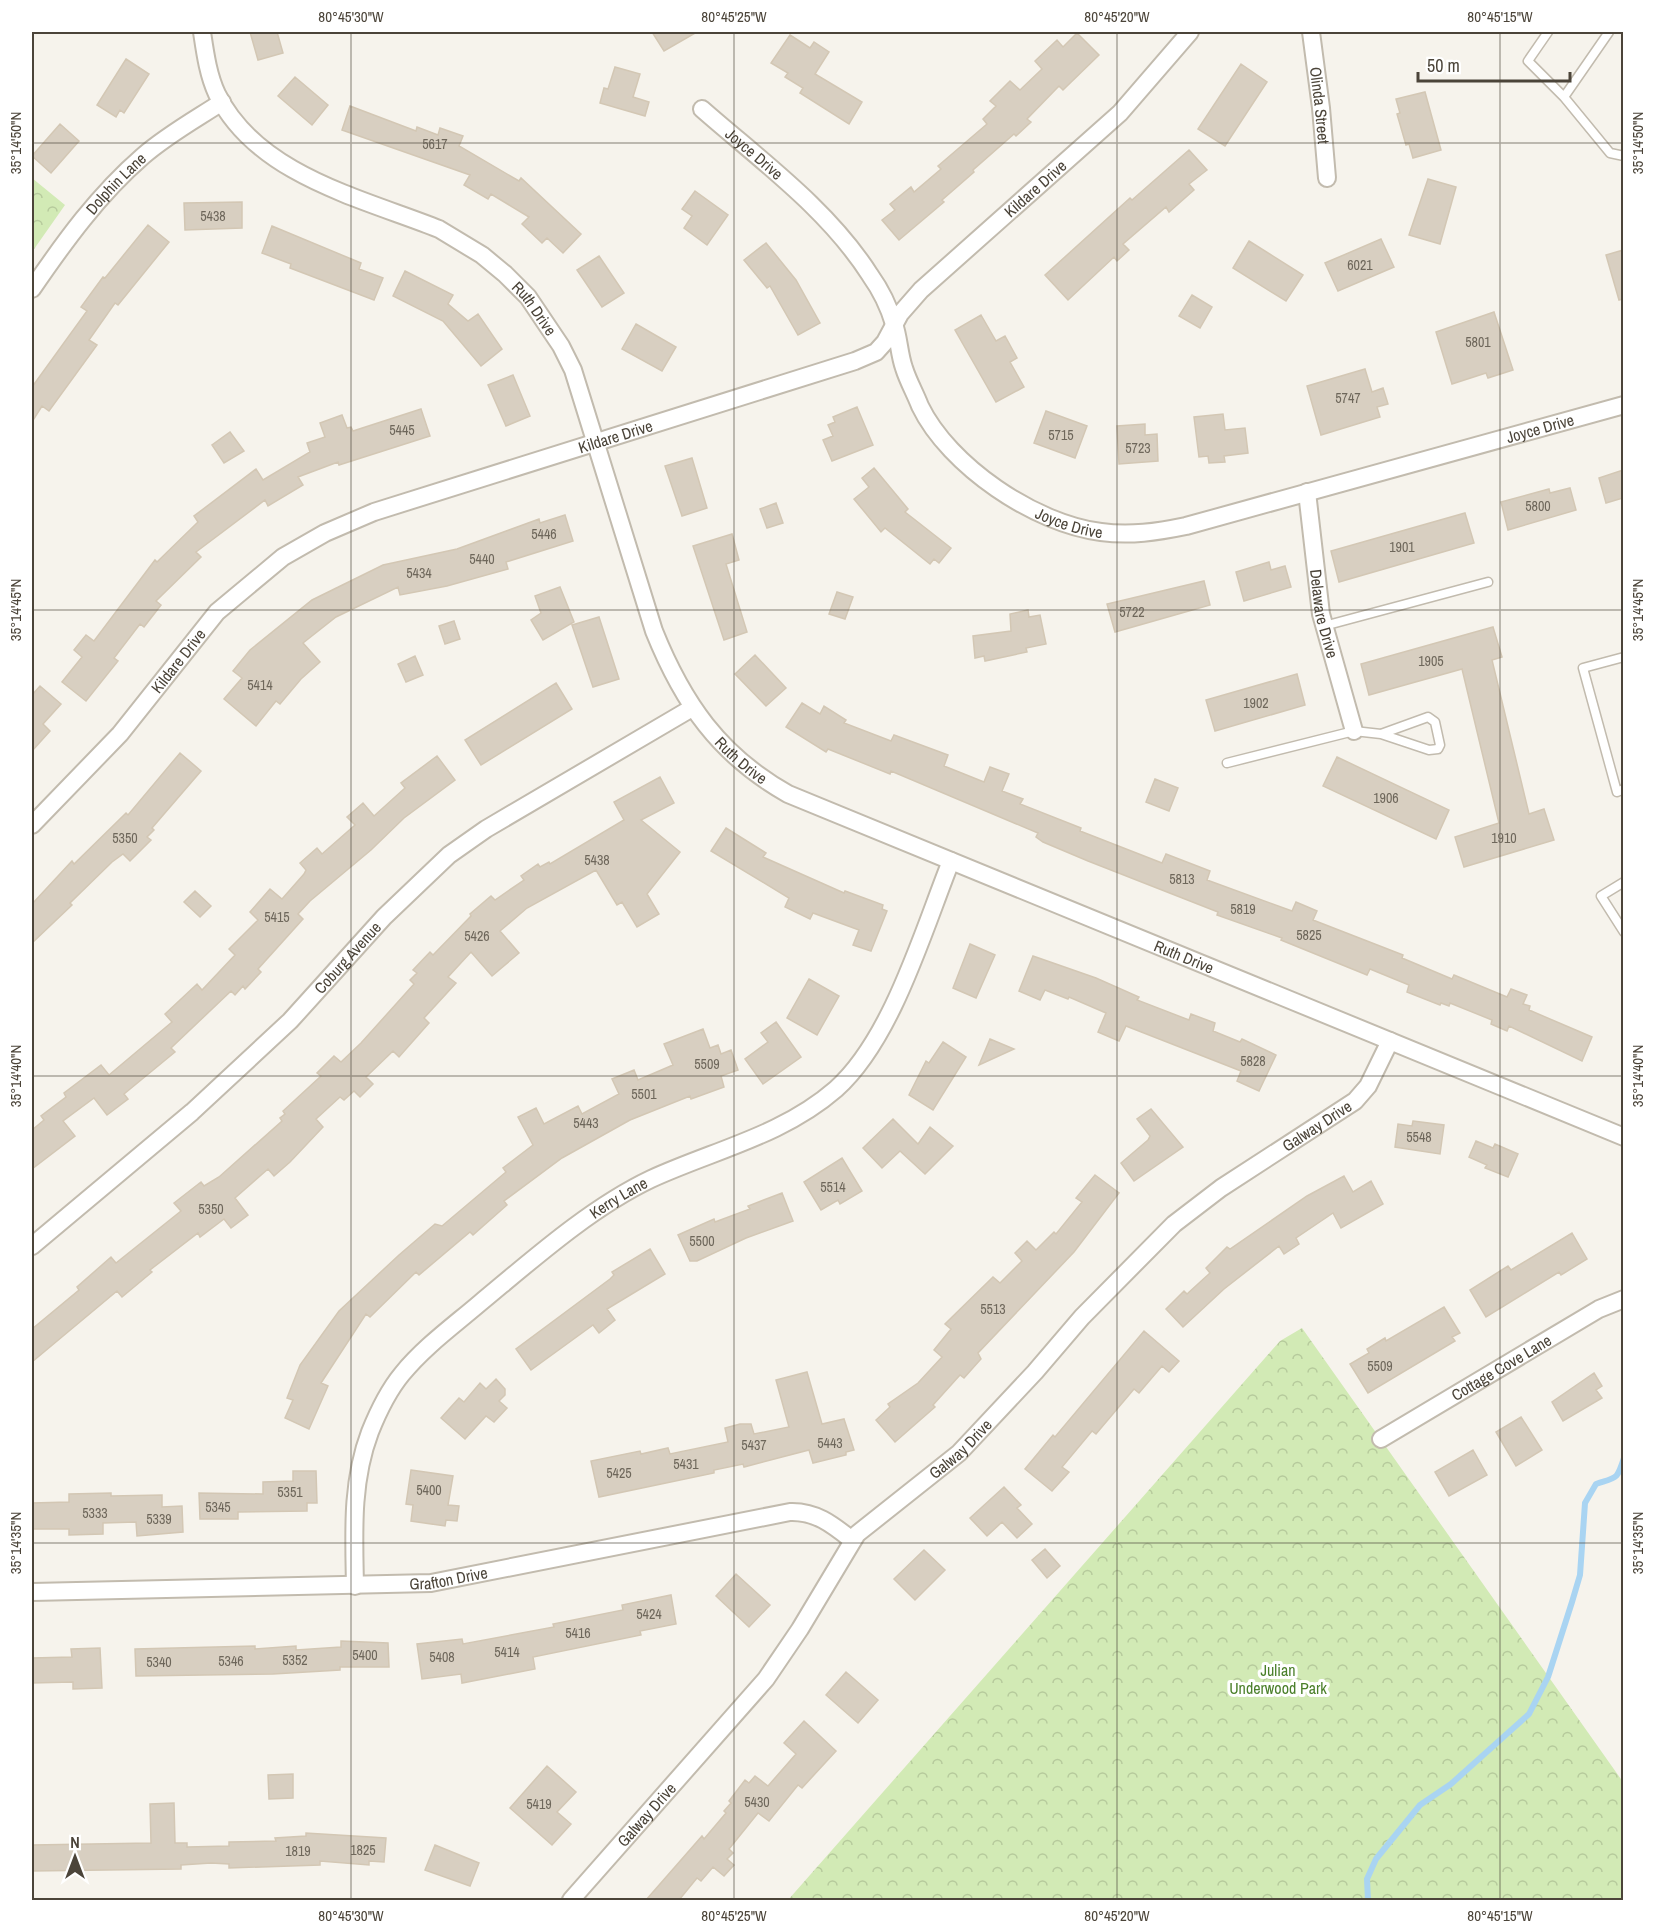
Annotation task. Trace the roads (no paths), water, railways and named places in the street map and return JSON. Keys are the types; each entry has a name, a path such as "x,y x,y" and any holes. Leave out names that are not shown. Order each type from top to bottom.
{"street":[{"name":"Ruth Drive","path":"202,32 217,93 238,127 262,151 303,175 439,229 482,255 528,297 561,346 573,370 654,630 669,669 692,708 719,742 769,783 788,794 1623,1137"},
{"name":"Kildare Drive","path":"32,825 120,734 217,612 283,556 325,533 374,512 855,361 876,352 885,342 894,324 921,290 1120,114 1190,32"},
{"name":"Olinda Street","path":"1311,32 1327,178"},
{"name":"Dolphin Lane","path":"32,289 81,220 112,185 166,139 222,102"},
{"name":"Joyce Drive","path":"702,109 834,228 871,275 894,324 904,369 922,408 943,442 969,468 994,487 1073,526 1099,532 1132,534 1159,532 1623,405"},
{"name":"Delaware Drive","path":"1307,492 1324,626 1354,731"},
{"name":"Coburg Avenue","path":"32,1246 192,1112 290,1021 384,916 449,855 486,829 692,708"},
{"name":"Kerry Lane","path":"355,1586 354,1506 359,1468 370,1432 387,1396 401,1376 421,1352 530,1262 589,1218 648,1181 784,1126 837,1087 879,1034 951,861"},
{"name":"Galway Drive","path":"571,1900 766,1679 800,1629 856,1534 958,1453 1035,1372 1082,1317 1174,1224 1221,1188 1354,1101 1368,1086 1390,1041"},
{"name":"Cottage Cove Lane","path":"1381,1439 1599,1309 1623,1299"},
{"name":"Grafton Drive","path":"32,1592 431,1583 790,1512 812,1514 826,1520 852,1540"}],"lane":[{"path":"1548,32 1528,61 1564,97 1610,153 1623,156"},
{"path":"1564,97 1609,32"},
{"path":"1324,626 1488,582"},
{"path":"1623,657 1583,668 1617,792 1623,789"},
{"path":"1227,763 1354,731 1381,734 1429,750 1438,749 1440,745 1435,722 1428,717 1381,734"},
{"path":"1623,882 1601,896 1623,932"}],"waterway":[{"path":"1368,1900 1367,1879 1376,1859 1420,1805 1451,1784 1529,1714 1548,1677 1580,1575 1585,1503 1596,1484 1618,1474 1624,1458"}],"park label":[{"name":"Julian Underwood Park","path":"1278,1679"}]}
